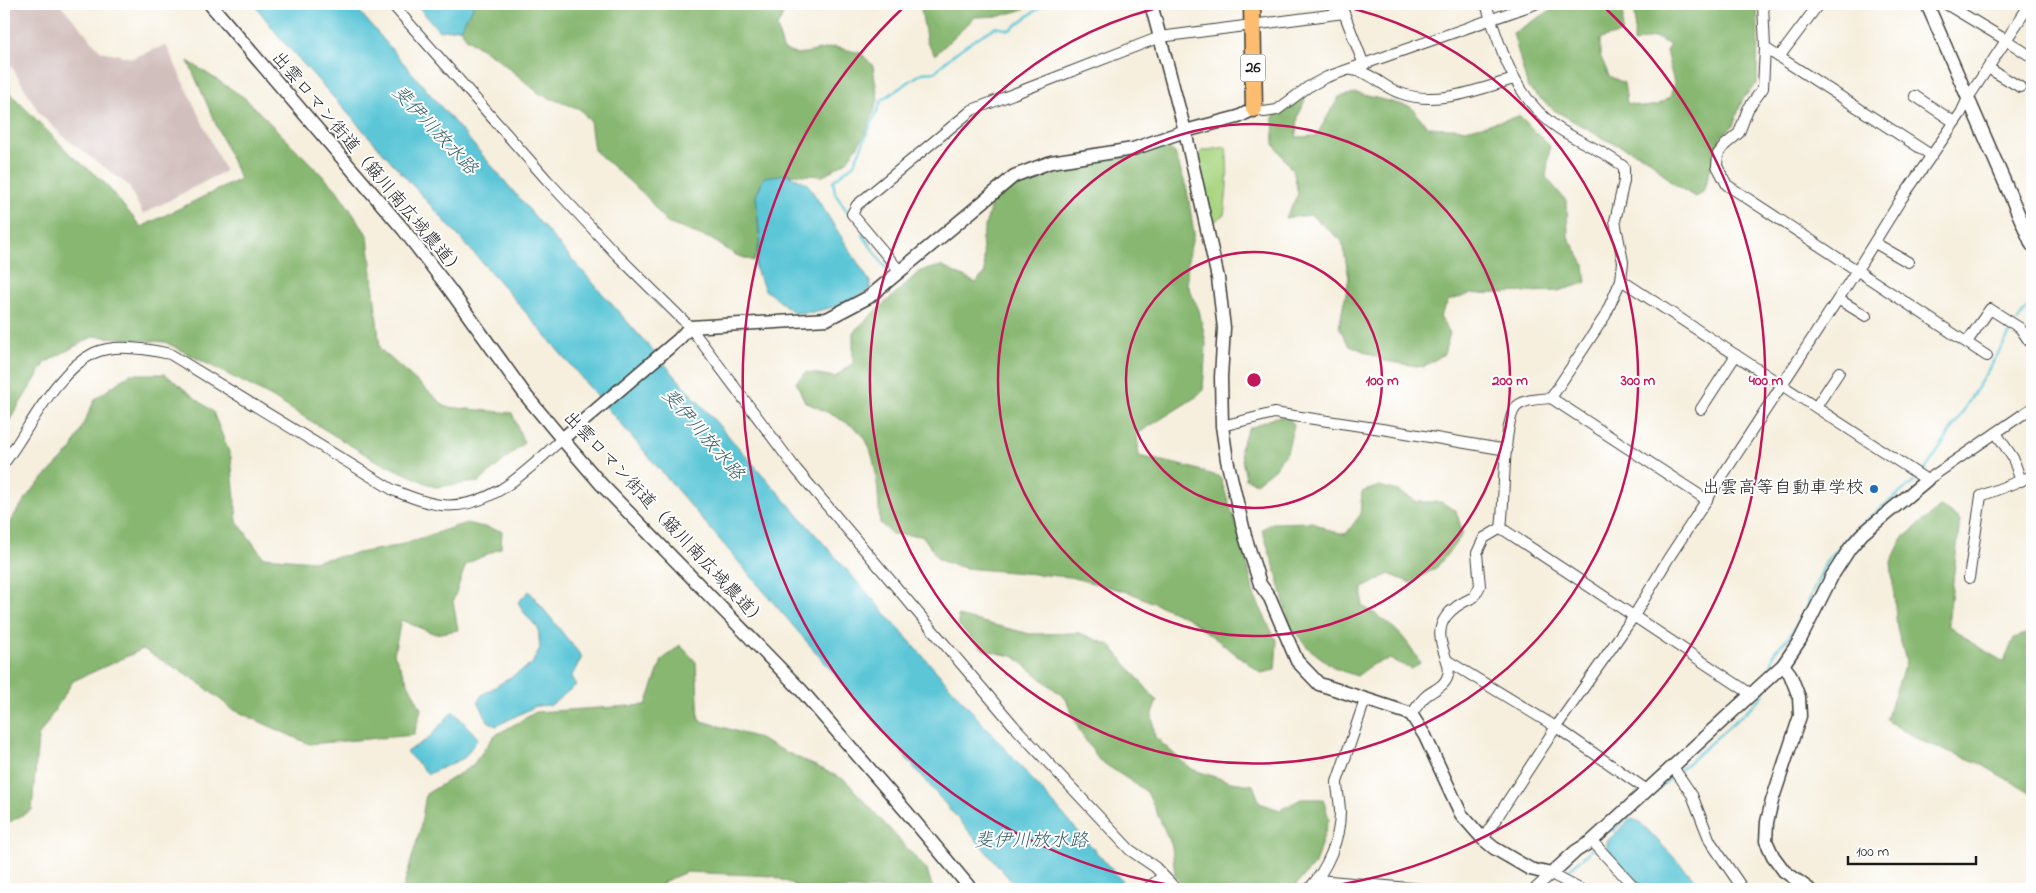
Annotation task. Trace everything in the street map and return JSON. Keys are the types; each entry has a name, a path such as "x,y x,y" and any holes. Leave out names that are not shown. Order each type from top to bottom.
{"main road":[{"name":"26","path":"1250,4 1254,109"}],"street":[{"name":"出雲ロマン街道（簸川南広域農道）","path":"210,4 403,229 450,290 527,397 600,484 801,690 971,889"},
{"path":"392,4 547,180 690,327 796,469 1014,726 1130,850 1155,867 1176,889"},
{"path":"1151,4 1185,131 1218,278 1224,328 1221,377 1222,426 1229,469 1245,536 1260,584 1270,598 1297,661 1320,684 1411,714 1425,736 1461,814 1483,839 1494,848 1530,869 1551,874 1580,889"},
{"path":"1486,4 1514,79 1544,118 1624,167 1624,181 1615,221 1623,262 1621,280 1605,316 1551,398"},
{"path":"4,463 53,390 71,371 94,353 120,348 144,348 170,354 393,490 416,499 441,505 466,503 492,495 514,482 678,340 690,327 827,319 869,296 1014,176 1051,162 1133,149 1185,131 1238,117 1254,109 1264,112 1277,110 1308,87 1327,77 1536,4"},
{"path":"1763,4 1765,48 1763,88 1748,109 1739,133 1718,154 1716,166 1727,185 1987,356"},
{"path":"1927,4 2032,245"},
{"path":"1946,4 2032,58"},
{"path":"1483,839 1556,727 1634,616 1707,500 2030,4"},
{"path":"1779,57 1818,5"},
{"path":"899,270 852,214 857,205 972,110 1160,37 1344,13 1364,65"},
{"path":"1765,48 1931,154"},
{"path":"1988,68 2020,87"},
{"path":"1351,70 1363,71 1400,93 1413,96 1446,98 1514,79"},
{"path":"1915,96 1954,122"},
{"path":"1875,243 1908,262"},
{"path":"1621,280 1927,480"},
{"path":"1838,300 1866,316"},
{"path":"1967,342 1990,309 2020,328 2031,340"},
{"path":"1701,410 1736,356"},
{"path":"1816,407 1840,372"},
{"path":"1411,714 1425,696 1441,687 1449,675 1448,661 1442,648 1440,631 1444,617 1457,604 1474,597 1480,586 1477,553 1484,538 1501,528 1504,513 1509,425 1515,407 1524,402 1551,398 1707,500"},
{"path":"1535,889 1576,851 1592,841 1783,665 1800,640 1832,576 1850,548 1862,534 1927,480 2032,408"},
{"path":"1222,426 1274,413 1507,450"},
{"path":"1996,433 2013,458 2021,481"},
{"path":"1969,578 1981,496 2032,476"},
{"path":"1501,528 1751,694"},
{"path":"1448,661 1556,727 1647,790"},
{"path":"1783,665 1790,674 1798,697 1800,716 1772,801 1767,822 1766,841 1773,856 1784,871 1809,889"},
{"path":"1308,889 1318,880 1324,869 1338,833 1340,804 1337,782 1365,700"},
{"path":"1673,767 1692,795 1710,841 1743,889"},
{"path":"1592,841 1636,889"},
{"path":"1147,889 1164,876"},
{"path":"1318,880 1373,887 1421,889"}],"shaded area":[{"path":"4,4 60,4 101,51 132,58 166,45 225,171 143,214 128,185 65,138 40,114 4,54"}],"green space":[{"path":"472,4 788,4 777,27 783,49 797,55 834,47 861,53 873,66 878,100 865,135 847,161 823,176 787,174 756,196 760,241 754,261 736,255 711,239 667,223 646,196 594,150 590,121 580,109 541,95 498,59 467,39 460,28 473,8"},
{"path":"920,4 1025,4 1025,9 1000,16 975,17 935,55 927,43"},
{"path":"1567,4 1624,4 1622,33 1600,39 1600,55 1609,76 1624,83 1627,103 1644,107 1658,105 1670,97 1674,83 1666,51 1670,45 1655,37 1634,43 1635,4 1756,4 1758,20 1757,84 1743,98 1733,126 1721,136 1703,192 1695,197 1671,182 1648,158 1604,139 1554,110 1528,88 1513,33 1548,12"},
{"path":"188,61 245,98 336,189 368,236 380,349 446,407 512,413 524,443 479,482 435,487 373,459 270,396 165,342 94,336 46,362 4,429 4,87 71,155 104,182 141,227 240,179"},
{"path":"1356,93 1411,107 1428,127 1470,129 1520,116 1550,146 1546,177 1567,202 1568,237 1584,264 1586,283 1558,291 1470,294 1448,301 1440,317 1450,333 1444,354 1423,367 1385,361 1348,344 1339,327 1349,278 1342,241 1311,215 1285,218 1298,194 1294,173 1274,144 1273,117 1300,98 1305,100 1298,116 1296,137 1316,136 1339,97"},
{"path":"1165,146 1175,153 1187,190 1194,233 1188,258 1187,285 1199,310 1206,343 1203,390 1196,397 1137,434 1139,456 1189,467 1220,477 1243,544 1254,595 1277,642 1275,670 1261,673 1188,618 1131,593 1070,577 965,568 939,560 923,536 892,534 880,523 875,467 869,446 864,437 846,422 805,402 796,382 806,372 835,377 853,363 853,332 920,271 941,266 976,283 985,273 982,238 992,201 1015,180 1083,161"},
{"path":"1226,147 1227,181 1224,215 1217,220 1210,221 1204,180 1197,156 1202,151"},
{"path":"130,374 165,374 213,412 231,457 237,521 263,557 314,561 397,546 466,523 502,531 501,548 466,564 453,601 458,630 435,634 401,620 394,654 421,709 414,735 309,744 232,709 197,681 143,649 73,681 38,737 32,810 4,825 4,530 31,491 72,449 95,399"},
{"path":"1276,417 1289,417 1294,425 1287,452 1274,469 1256,483 1246,479 1240,449 1248,429"},
{"path":"1379,486 1398,491 1418,502 1441,502 1456,511 1463,534 1437,567 1411,583 1389,574 1363,588 1362,606 1396,630 1415,653 1420,663 1412,669 1389,659 1373,664 1357,676 1336,669 1308,648 1290,626 1277,575 1262,529 1272,523 1312,522 1330,531 1346,534 1360,515 1362,492"},
{"path":"1941,506 1960,520 1948,625 1972,643 2004,662 2014,638 2032,632 2032,794 1979,763 1921,741 1886,720 1906,661 1897,628 1891,562 1902,539"},
{"path":"958,616 1030,634 1079,633 1110,645 1157,701 1152,714 1155,737 1191,769 1231,782 1253,785 1260,803 1280,810 1301,799 1323,799 1329,819 1315,864 1295,886 1277,889 1185,889 1175,876 1172,846 1147,792 1099,760 1080,732 1066,699 1015,657 984,650 959,626"},
{"path":"680,645 696,662 699,720 755,737 845,780 927,870 933,889 803,889 773,876 686,872 663,882 664,889 403,889 420,830 426,794 472,766 494,736 536,712 646,705 662,660"}],"water":[{"name":"斐伊川放水路","path":"254,4 353,4 555,240 1129,889 1018,889 497,279 281,39"},
{"path":"416,4 472,4 473,8 460,28 439,31"},
{"path":"787,174 807,183 870,282 870,289 845,304 813,312 795,313 765,290 755,267 760,241 756,196 764,177"},
{"path":"529,591 582,657 571,677 576,685 551,705 536,706 496,726 488,721 478,701 482,695 532,664 540,648 538,628 525,614 518,602"},
{"path":"453,711 478,738 464,758 428,774 406,752 428,739"},
{"path":"1631,819 1640,822 1704,889 1645,889 1607,849 1607,841"}],"waterway":[{"path":"848,213 835,193 833,181 854,164 882,100 922,73 935,72 948,59 980,36 996,27 1010,30 1044,4"},
{"path":"1463,4 1473,7 1483,4"},
{"path":"862,234 887,270"},
{"path":"2017,322 2032,301"},
{"path":"1923,473 1946,439 2014,327"},
{"path":"1769,672 1775,651 1789,637 1805,609 1826,562 1844,541 1883,506 1914,482"},
{"path":"1679,771 1762,697 1764,689"},
{"path":"1612,831 1674,775"},
{"path":"1575,882 1565,873 1595,847"}],"place":[{"name":"出雲高等自動車学校","path":"1874,489"}]}
